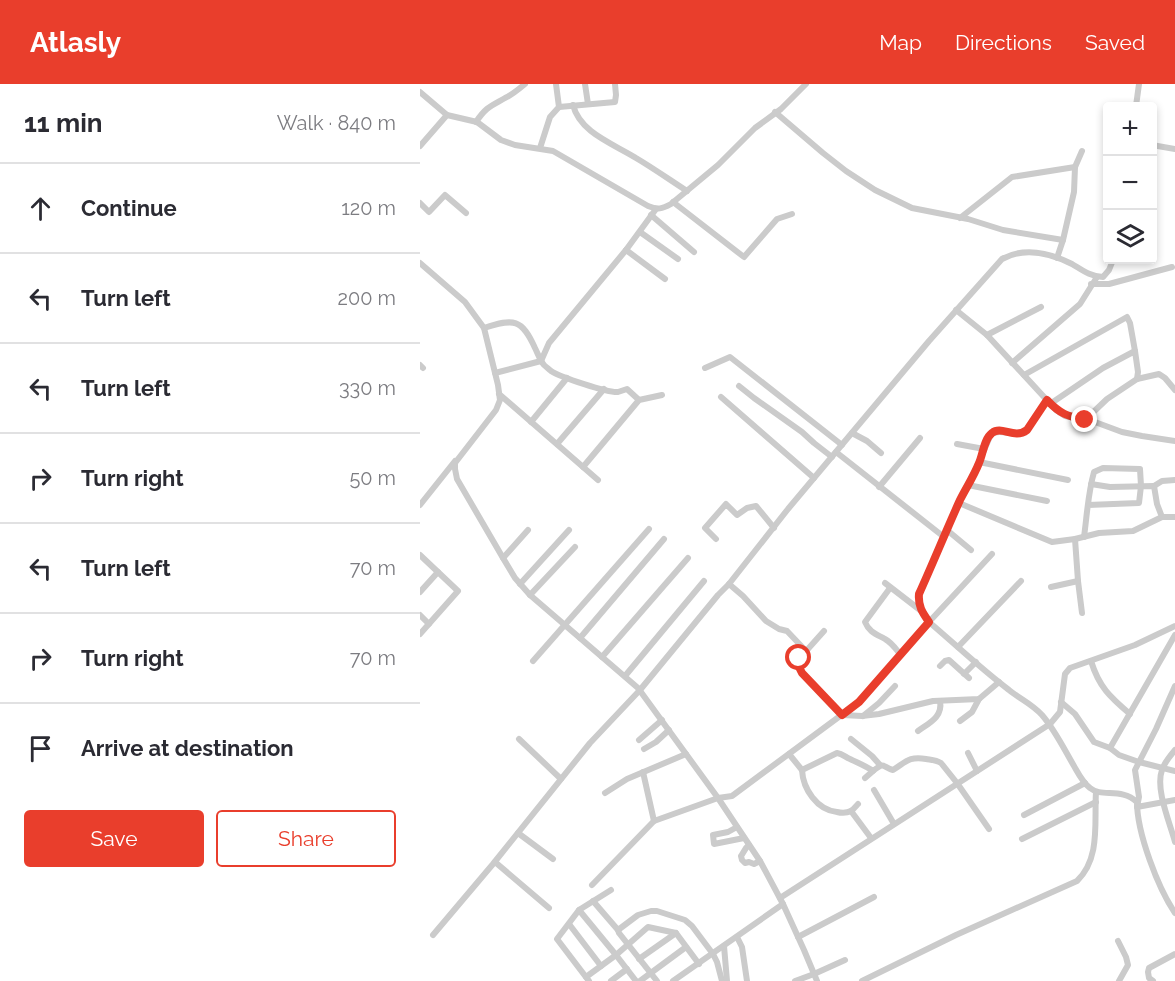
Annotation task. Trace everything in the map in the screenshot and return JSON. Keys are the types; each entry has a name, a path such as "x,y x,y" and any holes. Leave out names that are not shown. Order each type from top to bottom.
{"street":[{"path":"476,122 491,105 507,98 525,84"},
{"path":"556,84 559,107"},
{"path":"585,84 588,104"},
{"path":"540,148 550,117 559,107 615,102 615,84"},
{"path":"541,361 549,343 626,250 654,212 673,202 718,165 755,128 806,84"},
{"path":"1137,102 1139,84"},
{"path":"420,92 447,115 476,122 501,140 515,145 553,151 648,206 694,252"},
{"path":"573,105 575,113 600,138 635,157 687,191"},
{"path":"775,112 823,153 875,190 912,208 1003,230 1063,240"},
{"path":"420,146 447,115"},
{"path":"1157,146 1175,149"},
{"path":"1057,258 1074,192 1075,167 1082,151"},
{"path":"960,218 1012,177 1075,167"},
{"path":"420,204 429,212 446,195 466,213"},
{"path":"673,202 744,257 777,219 792,214"},
{"path":"640,232 678,259"},
{"path":"626,250 665,279"},
{"path":"433,935 590,743 640,690 834,454 956,310 1002,260 1018,253 1031,252 1048,255 1068,262 1096,277 1103,277 1111,264"},
{"path":"420,263 465,302 484,328 500,400 496,410 420,505"},
{"path":"1092,284 1109,284 1172,267"},
{"path":"1012,363 1080,304 1096,277"},
{"path":"987,335 1041,307"},
{"path":"956,310 987,335 1048,402 1065,416 1122,432 1175,441"},
{"path":"1024,375 1127,317 1135,351 1137,379"},
{"path":"484,328 500,323 518,324 528,333 541,361 551,371 567,378 617,392 627,388 639,400"},
{"path":"921,611 918,602 919,594 991,434 994,431 1000,431 1022,434 1048,402 1135,351"},
{"path":"705,368 730,357 842,445"},
{"path":"495,373 541,361"},
{"path":"1085,420 1107,399 1137,379 1159,374 1175,390"},
{"path":"531,422 567,378"},
{"path":"738,386 814,443 834,454 879,486 944,537"},
{"path":"557,444 604,389"},
{"path":"499,394 598,480"},
{"path":"583,467 639,400 662,395"},
{"path":"721,397 814,478"},
{"path":"852,433 867,441 881,453"},
{"path":"879,486 920,438"},
{"path":"957,444 984,449"},
{"path":"457,459 455,469 458,479 502,558 520,584 640,690 718,798 760,861 782,901 816,978"},
{"path":"979,462 1068,480"},
{"path":"1084,537 1088,505 1091,484 1094,472 1103,468 1140,469 1139,504 1088,505"},
{"path":"1091,484 1110,487 1154,486 1162,481 1175,480"},
{"path":"968,485 1047,501"},
{"path":"1154,486 1162,517"},
{"path":"959,503 1052,542 1099,533 1133,531 1162,517 1175,516"},
{"path":"716,539 705,528 726,504 737,515 747,508 756,506 774,528"},
{"path":"533,661 649,529"},
{"path":"502,558 528,530"},
{"path":"520,584 569,530"},
{"path":"947,530 971,550"},
{"path":"580,638 664,539"},
{"path":"1075,539 1082,613"},
{"path":"530,595 575,547"},
{"path":"592,885 654,821 718,798 732,796 859,702 992,554"},
{"path":"420,555 458,591 420,634"},
{"path":"602,657 688,558"},
{"path":"420,592 438,572"},
{"path":"625,676 704,581"},
{"path":"958,647 1021,581"},
{"path":"1051,587 1078,581"},
{"path":"729,584 766,621 778,630 787,631 806,651"},
{"path":"900,654 886,639 869,630 865,622 888,585 921,611 929,622 999,682 1029,703 1050,724 1089,788 1096,792 1131,796 1137,802 1137,815 1152,865 1175,914"},
{"path":"420,615 429,624"},
{"path":"673,981 737,937 782,901 871,838 1050,724 1060,712 1065,674 1070,668 1174,630"},
{"path":"1110,748 1174,630"},
{"path":"824,631 797,663 842,715 862,716 918,704 979,699"},
{"path":"940,666 949,660 967,676 976,662"},
{"path":"1091,661 1096,677 1110,697 1130,714"},
{"path":"960,721 972,712 979,699 999,682"},
{"path":"862,716 879,703 895,686"},
{"path":"1137,807 1139,797 1135,770 1175,686"},
{"path":"918,731 938,715 941,708 940,701"},
{"path":"1061,702 1075,714 1094,742 1139,762 1175,771"},
{"path":"639,740 662,720"},
{"path":"644,749 669,730"},
{"path":"519,739 561,779"},
{"path":"851,739 880,765 885,765 891,770 912,758 941,763 988,830"},
{"path":"1175,750 1162,768 1160,776 1164,802 1175,842"},
{"path":"802,770 841,753 873,771"},
{"path":"968,753 977,771"},
{"path":"605,793 627,779 686,754"},
{"path":"789,754 802,770 806,788 824,810 838,813 850,811 858,804"},
{"path":"865,778 880,765"},
{"path":"643,772 654,821"},
{"path":"1024,815 1085,783"},
{"path":"873,789 894,824"},
{"path":"862,981 956,935 1077,881 1086,873 1096,838 1096,792"},
{"path":"1137,807 1175,800"},
{"path":"1022,839 1096,802"},
{"path":"850,811 871,838"},
{"path":"737,827 728,832 713,835 714,844 744,838"},
{"path":"518,833 553,859"},
{"path":"749,845 744,849 742,860 754,864 760,861"},
{"path":"495,862 549,908"},
{"path":"611,891 579,910 558,939 588,979 648,927 676,933 699,964"},
{"path":"798,937 874,897"},
{"path":"593,901 657,981"},
{"path":"579,910 638,981 686,947"},
{"path":"618,930 638,915 651,911 685,920 713,954 722,981"},
{"path":"569,924 601,966"},
{"path":"639,959 676,933"},
{"path":"737,937 742,947 747,981"},
{"path":"1118,941 1128,965 1119,981"},
{"path":"724,946 728,981"},
{"path":"1153,981 1149,978 1149,968 1175,954"},
{"path":"795,981 816,978 845,960"},
{"path":"610,981 627,969"}],"route":[{"path":"799,658 797,663 802,673 842,715 859,702 929,622 921,611 918,602 919,594 991,434 994,431 1022,434 1047,400 1065,416 1085,420"}]}
